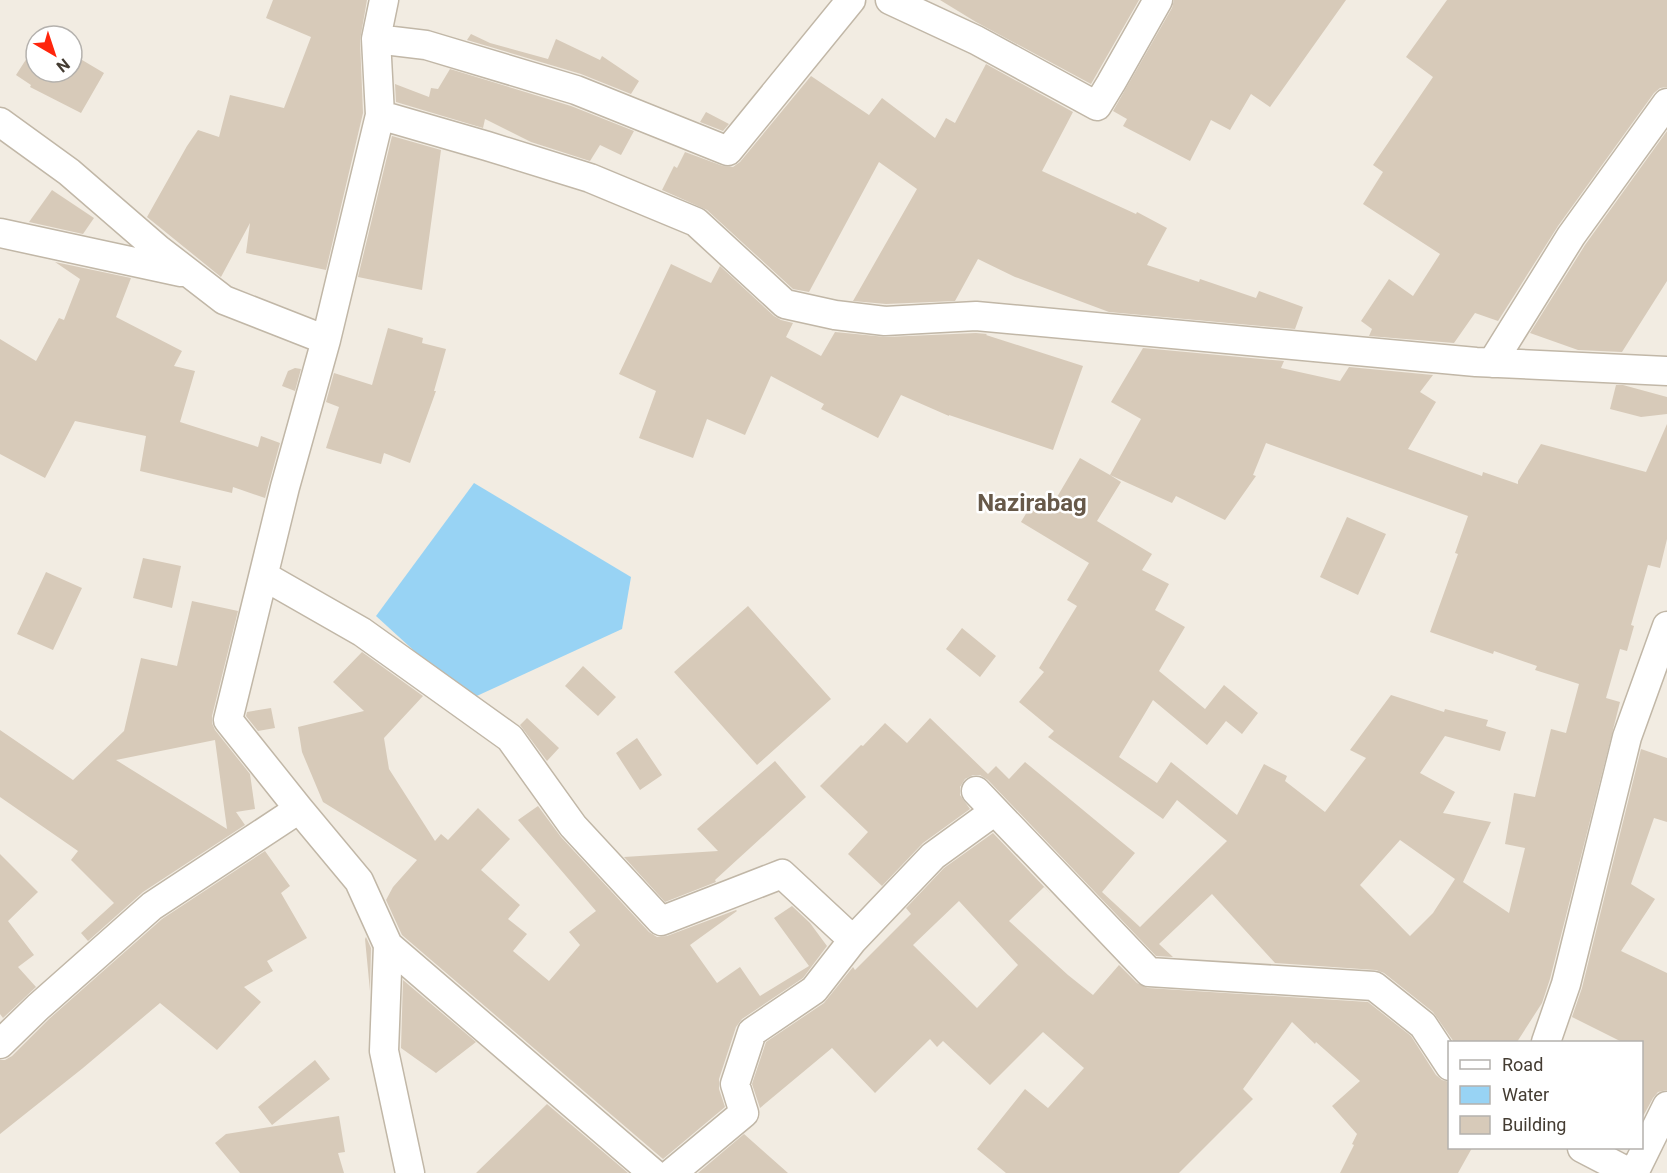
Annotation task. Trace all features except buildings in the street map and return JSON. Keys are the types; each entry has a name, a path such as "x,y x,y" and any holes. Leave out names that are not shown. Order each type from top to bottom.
{"street":[{"path":"384,0 376,39 380,115 326,340 285,487 228,720 359,881 388,945 653,1173"},
{"path":"376,39 426,45 576,90 728,151 851,0"},
{"path":"890,0 976,40 1097,106 1158,0"},
{"path":"1492,363 1571,236 1667,103"},
{"path":"380,115 590,178 696,222 785,304 835,315 885,321 976,316 1492,363 1667,371"},
{"path":"0,122 69,172 158,249 224,300 326,340"},
{"path":"0,233 189,273"},
{"path":"264,576 362,632 510,738 573,825 661,921 782,874 853,940"},
{"path":"1546,1041 1566,984 1627,738 1667,626"},
{"path":"672,1173 744,1113 735,1084 752,1032 814,990 853,940 985,801 1149,972 1374,986 1423,1025 1448,1064"},
{"path":"0,1043 152,906 299,809"},
{"path":"388,945 384,1051 410,1173"},
{"path":"1584,1149 1632,1173 1667,1106"}],"water":[{"path":"474,483 631,577 622,629 468,700 376,616"}],"district":[{"name":"Nazirabag","path":"1032,503"}]}
